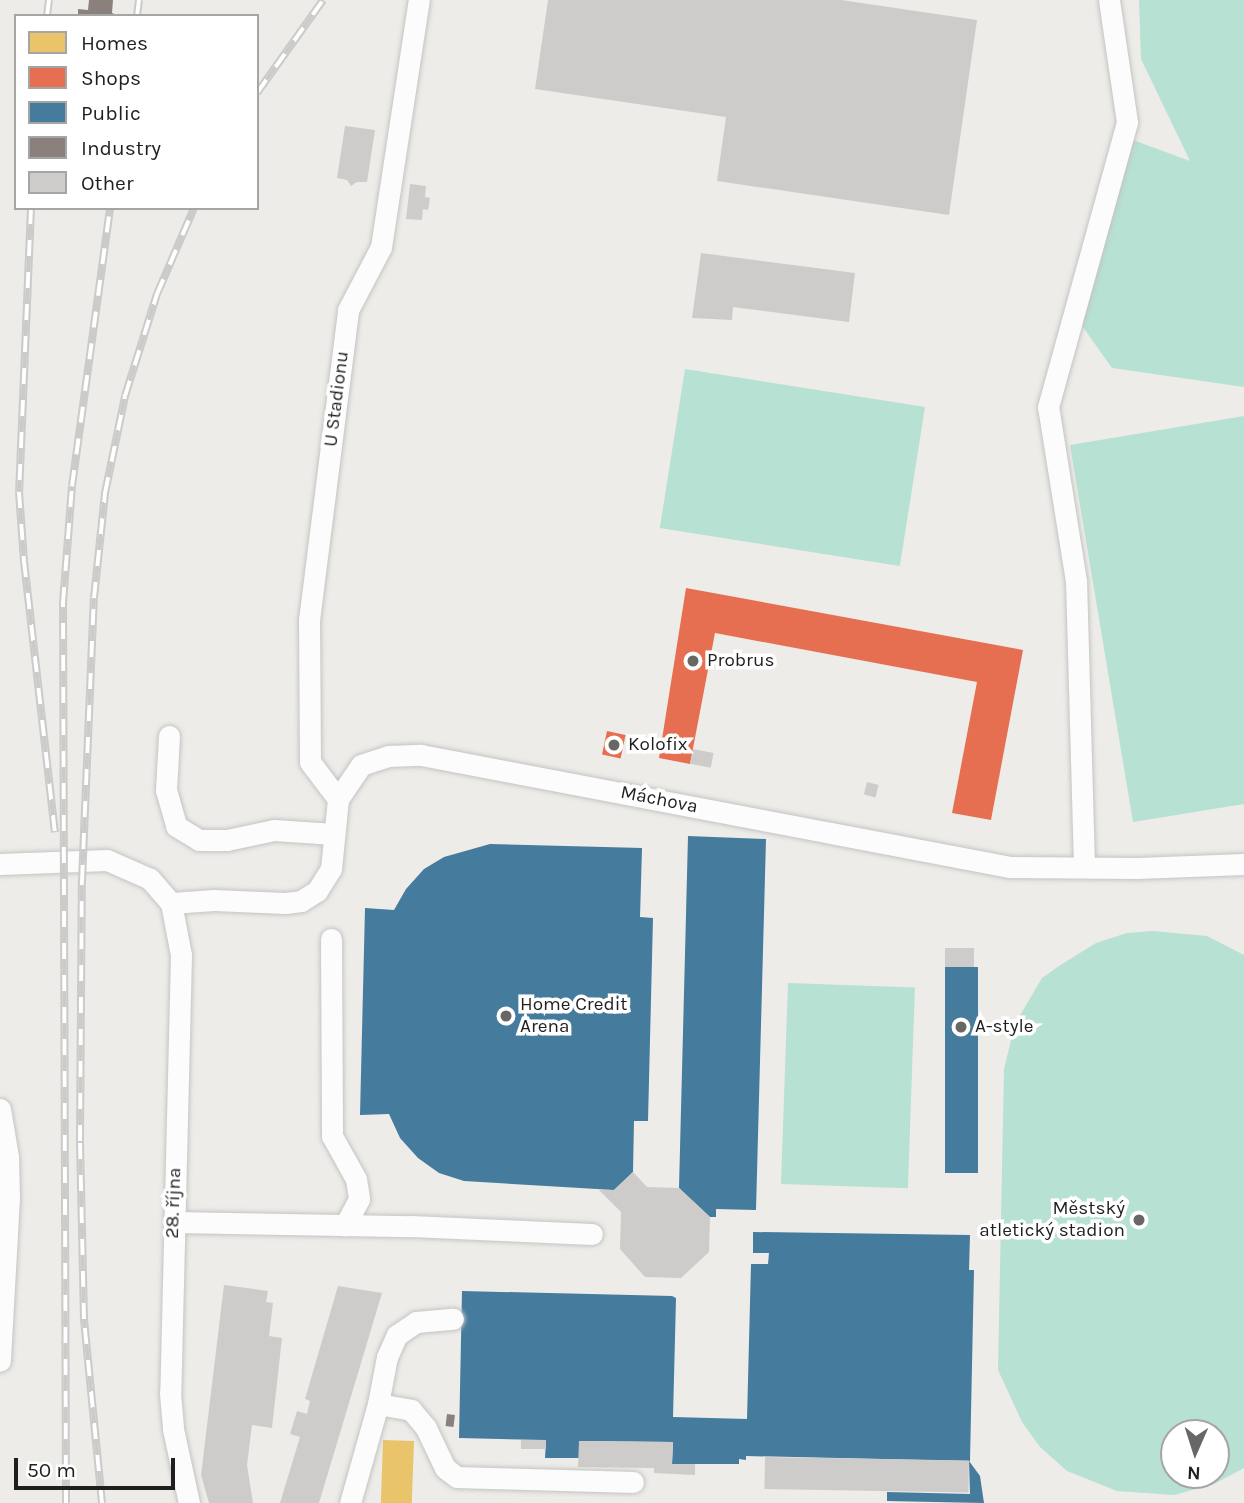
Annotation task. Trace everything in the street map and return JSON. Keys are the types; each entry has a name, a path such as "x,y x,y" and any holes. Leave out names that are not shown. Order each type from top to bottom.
{"street":[{"name":"U Stadionu","path":"338,799 310,762 309,620 348,310 381,247 419,0"},
{"path":"1084,866 1076,580 1048,407 1128,122 1109,0"},
{"path":"169,736 166,790 176,826 199,840 227,840 274,830 334,834"},
{"name":"Máchova","path":"171,903 214,900 301,901 317,891 327,879 338,799 361,765 388,756 421,755 1010,867 1137,868 1244,864"},
{"path":"0,864 107,860 150,879 171,903"},
{"name":"28. října","path":"171,903 181,954 170,1393 173,1429 188,1503"},
{"path":"331,939 332,1136 356,1179 359,1199 345,1224"},
{"path":"0,1109 8,1157 9,1198 0,1361"},
{"path":"174,1222 345,1224 592,1234"},
{"path":"350,1503 378,1404 387,1357 397,1335 416,1322 453,1319"},
{"path":"378,1404 411,1410 426,1429 444,1468 457,1477 633,1482"}],"green space":[{"path":"1139,0 1244,0 1244,387 1112,368 1078,320 1133,140 1190,161 1141,59"},
{"path":"685,369 925,407 900,566 660,528"},
{"path":"1244,416 1244,804 1133,822 1070,445"},
{"name":"Městský atletický stadion","path":"1153,931 1207,936 1244,955 1244,1468 1230,1475 1230,1419 1160,1419 1160,1489 1196,1489 1174,1495 1117,1491 1067,1471 1040,1447 1022,1422 998,1370 1004,1069 1015,1024 1042,978 1096,943 1127,933"},
{"path":"788,983 915,987 908,1188 781,1184"}],"building: Homes":[{"path":"383,1440 414,1441 412,1503 381,1503"}],"building: Shops":[{"path":"686,588 1023,650 991,820 952,813 977,682 715,633 690,764 659,758"},
{"name":"Kolofix","path":"607,731 626,735 621,758 602,754"}],"building: Public":[{"path":"688,836 766,839 756,1210 716,1209 716,1217 710,1217 679,1188"},
{"name":"Home Credit Arena","path":"490,844 642,848 640,917 653,918 648,1121 634,1121 633,1172 614,1190 464,1181 439,1173 418,1158 400,1138 389,1114 360,1115 365,908 394,910 406,889 424,869 444,857"},
{"name":"A-style","path":"945,967 978,967 978,1173 945,1173"},
{"path":"753,1232 970,1235 969,1270 974,1270 970,1461 746,1456 746,1460 739,1459 739,1464 672,1464 673,1442 579,1441 579,1458 545,1458 546,1440 459,1438 462,1291 672,1296 676,1298 673,1417 747,1419 751,1264 768,1264 769,1253 753,1253"},
{"path":"969,1461 980,1476 984,1503 887,1501 887,1492 970,1494"}],"building: Industry":[{"path":"89,0 113,0 112,13 114,14 78,14 78,9 88,10"},
{"path":"447,1414 455,1415 453,1427 446,1426"}],"building: Other":[{"path":"548,0 841,0 977,20 949,215 717,181 726,117 535,89"},
{"path":"345,126 375,130 367,182 357,182 351,186 347,180 337,178"},
{"path":"410,184 426,186 425,197 430,198 428,210 423,209 422,220 406,219"},
{"path":"701,253 855,273 849,322 733,307 732,320 692,318"},
{"path":"693,749 714,753 711,768 690,764"},
{"path":"867,782 879,785 875,798 864,795"},
{"path":"945,948 974,948 974,967 945,967"},
{"path":"633,1172 647,1187 679,1188 710,1217 709,1252 681,1278 645,1277 620,1249 621,1212 599,1190 614,1190"},
{"path":"224,1285 268,1291 266,1302 273,1303 269,1336 282,1338 272,1428 252,1425 247,1465 253,1503 209,1503 201,1475"},
{"path":"338,1286 382,1293 319,1503 280,1503 300,1437 290,1434 297,1411 307,1414 310,1401 305,1399"},
{"path":"521,1440 546,1440 546,1449 521,1449"},
{"path":"579,1441 673,1442 672,1464 695,1464 695,1475 654,1473 654,1468 578,1467"},
{"path":"765,1457 969,1461 968,1493 764,1489"}],"railway":[{"path":"47,14 49,0"},
{"path":"137,14 139,0"},
{"path":"259,90 323,0"},
{"path":"31,210 19,492 24,561 55,832"},
{"path":"66,1503 63,603 72,486 110,210"},
{"path":"102,1503 84,1319 80,1141 82,881 94,598 105,493 125,396 157,294 193,210"}],"place":[{"name":"Probrus","path":"693,661"},
{"name":"Kolofix","path":"614,745"},
{"name":"Home Credit Arena","path":"506,1016"},
{"name":"A-style","path":"961,1027"},
{"name":"Městský atletický stadion","path":"1139,1220"}]}
